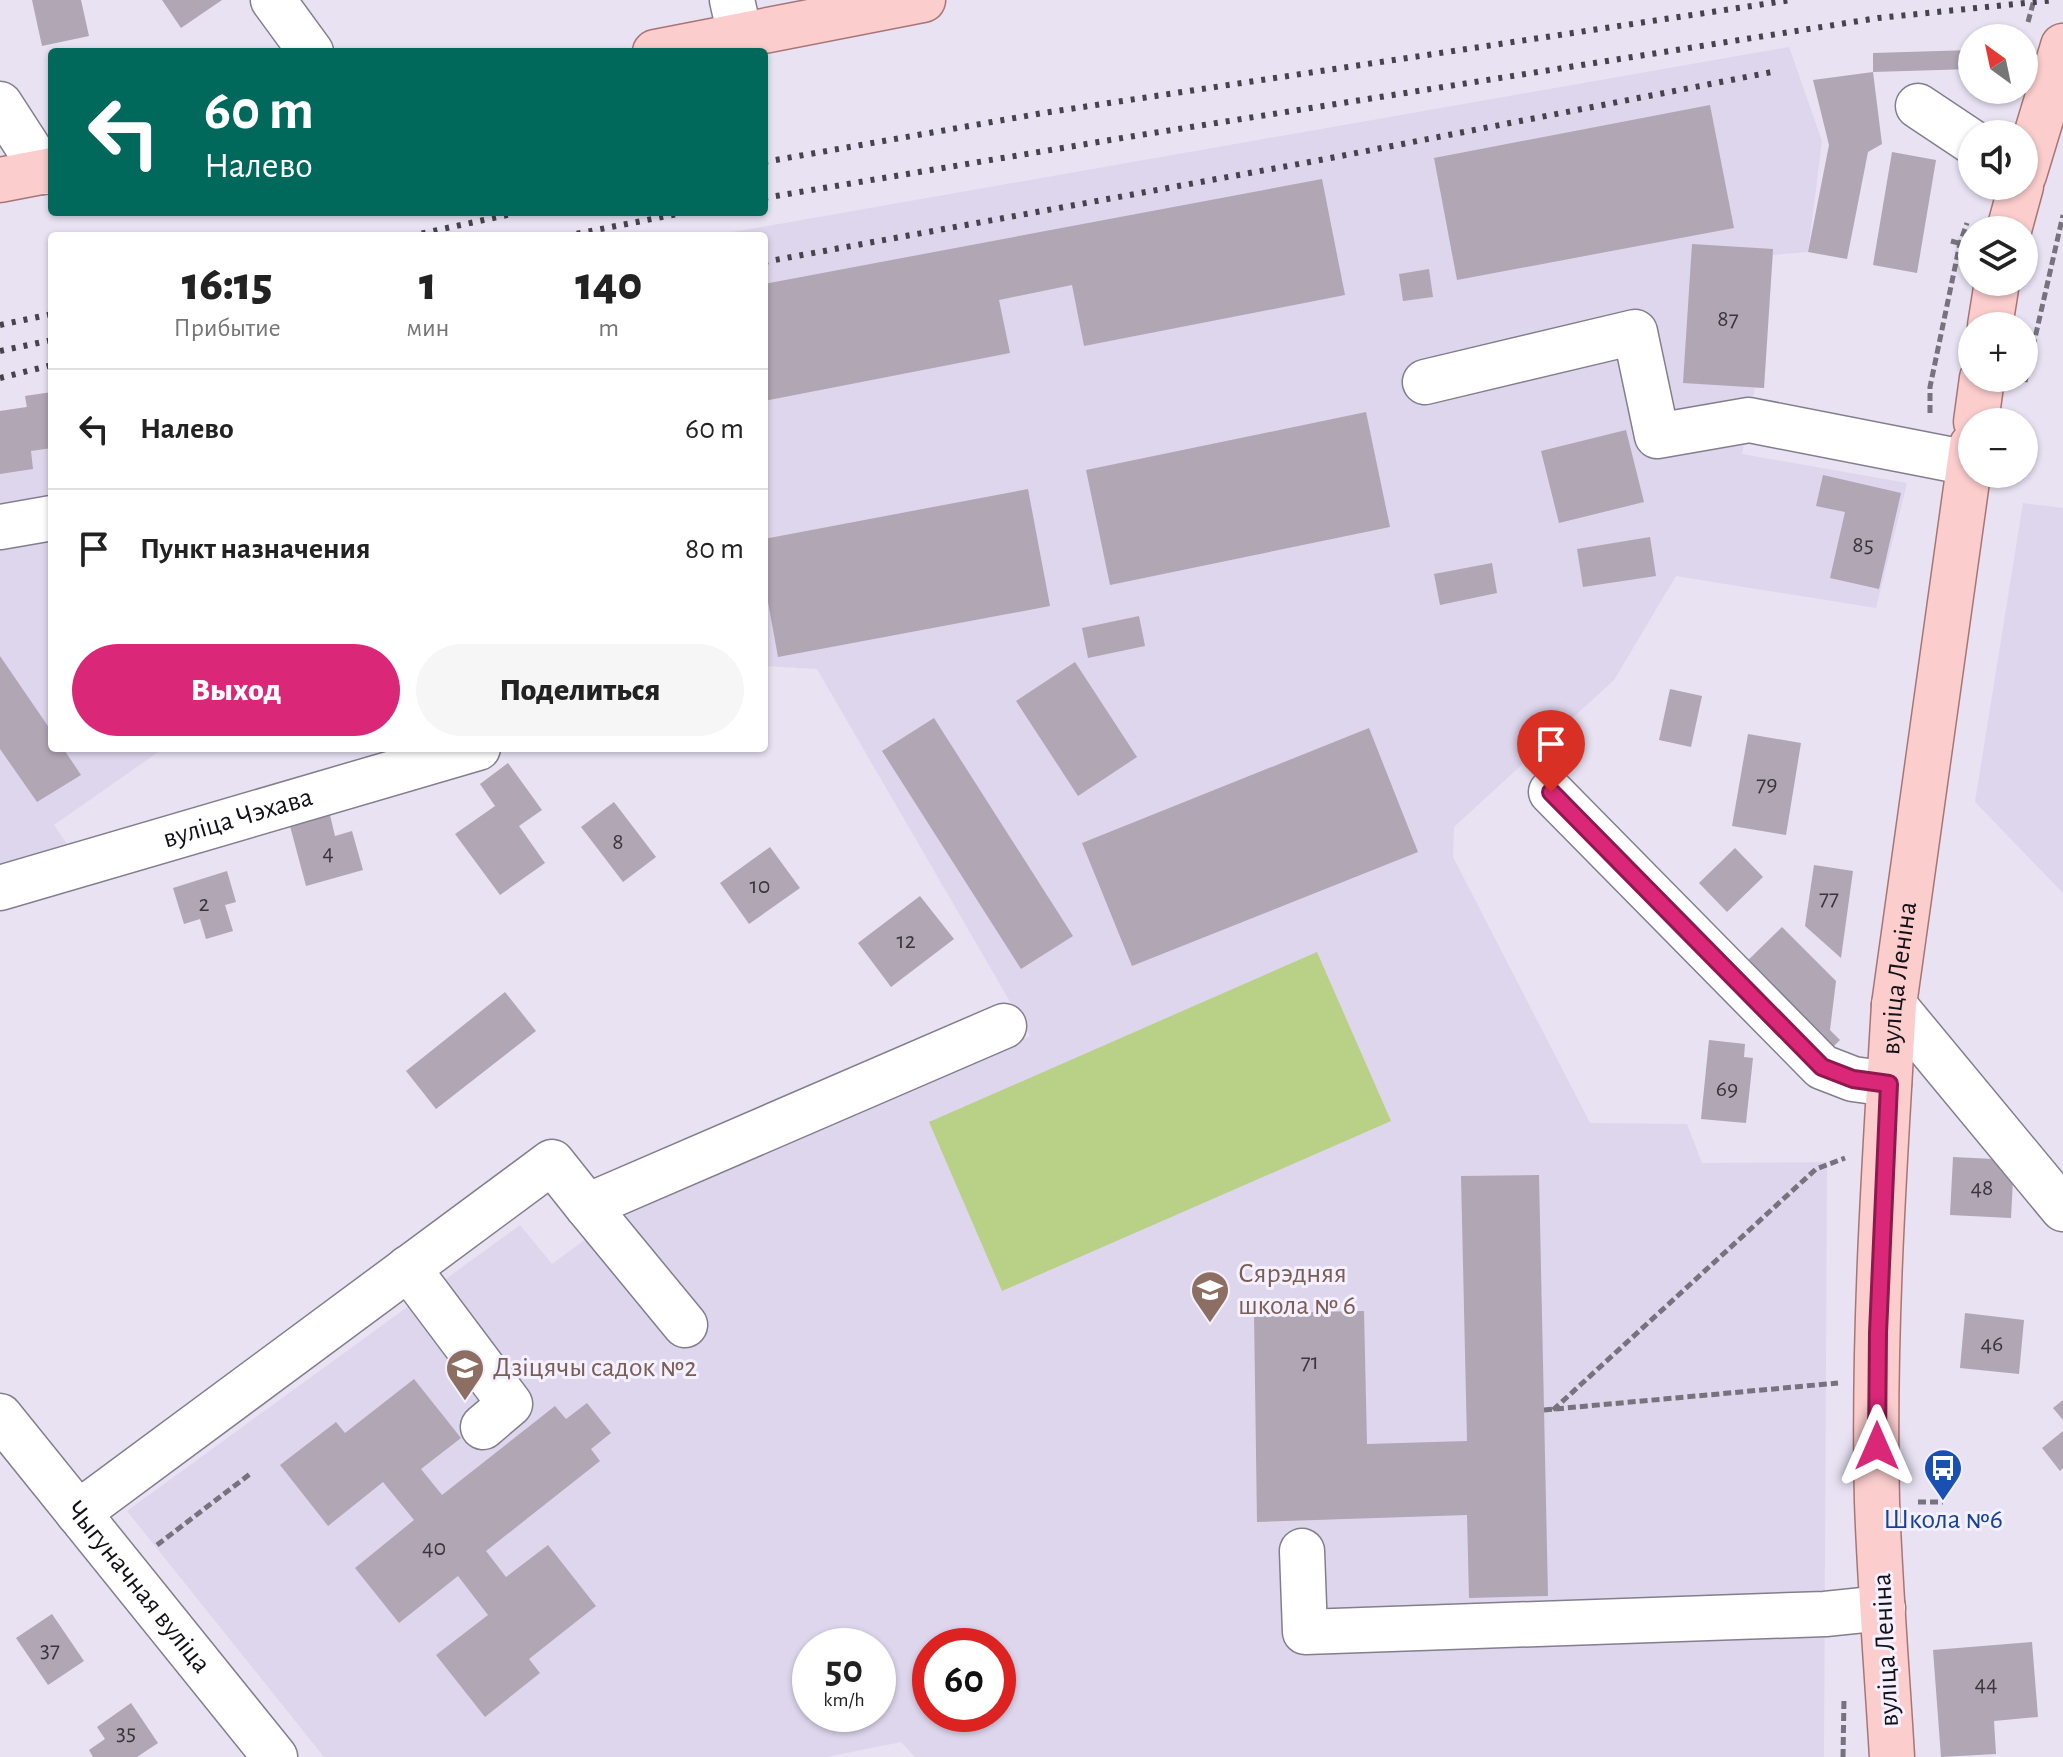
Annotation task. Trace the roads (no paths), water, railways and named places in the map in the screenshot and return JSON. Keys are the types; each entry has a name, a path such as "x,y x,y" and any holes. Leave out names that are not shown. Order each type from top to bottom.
{"main road":[{"path":"664,48 736,17 923,0"},
{"path":"2038,126 2063,46"},
{"path":"0,180 48,171"},
{"name":"вуліца Леніна","path":"1892,1757 1877,1503 1878,1348 1889,1084 1894,1005 1966,488"}],"street":[{"path":"273,0 308,48"},
{"path":"0,104 48,171"},
{"path":"1918,106 1958,133"},
{"path":"1425,382 1635,332 1657,436 1749,420 1958,442"},
{"path":"0,527 48,519"},
{"name":"вуліца Чэхава","path":"0,888 464,752"},
{"path":"1551,792 1822,1067 1853,1079 1889,1084"},
{"path":"1894,1005 2063,1209"},
{"path":"587,1206 1004,1026"},
{"path":"78,1513 552,1162 685,1325"},
{"path":"408,1268 510,1404 483,1427"},
{"name":"Чыгуначная вуліца","path":"0,1416 275,1757"},
{"path":"1302,1551 1305,1632 1825,1614 1883,1608"}],"railway":[{"path":"768,161 1043,113 1791,0"},
{"path":"768,197 1878,18 2055,0"},
{"path":"768,261 1315,161 1777,71"},
{"path":"428,232 502,216"},
{"path":"586,232 668,216"},
{"path":"0,325 48,315"},
{"path":"0,351 48,341"},
{"path":"0,378 48,366"}],"place":[{"name":"Сярэдняя школа № 6","path":"1210,1324"},
{"name":"Дзіцячы садок №2","path":"465,1402"},
{"name":"Школа №6","path":"1943,1502"}]}
